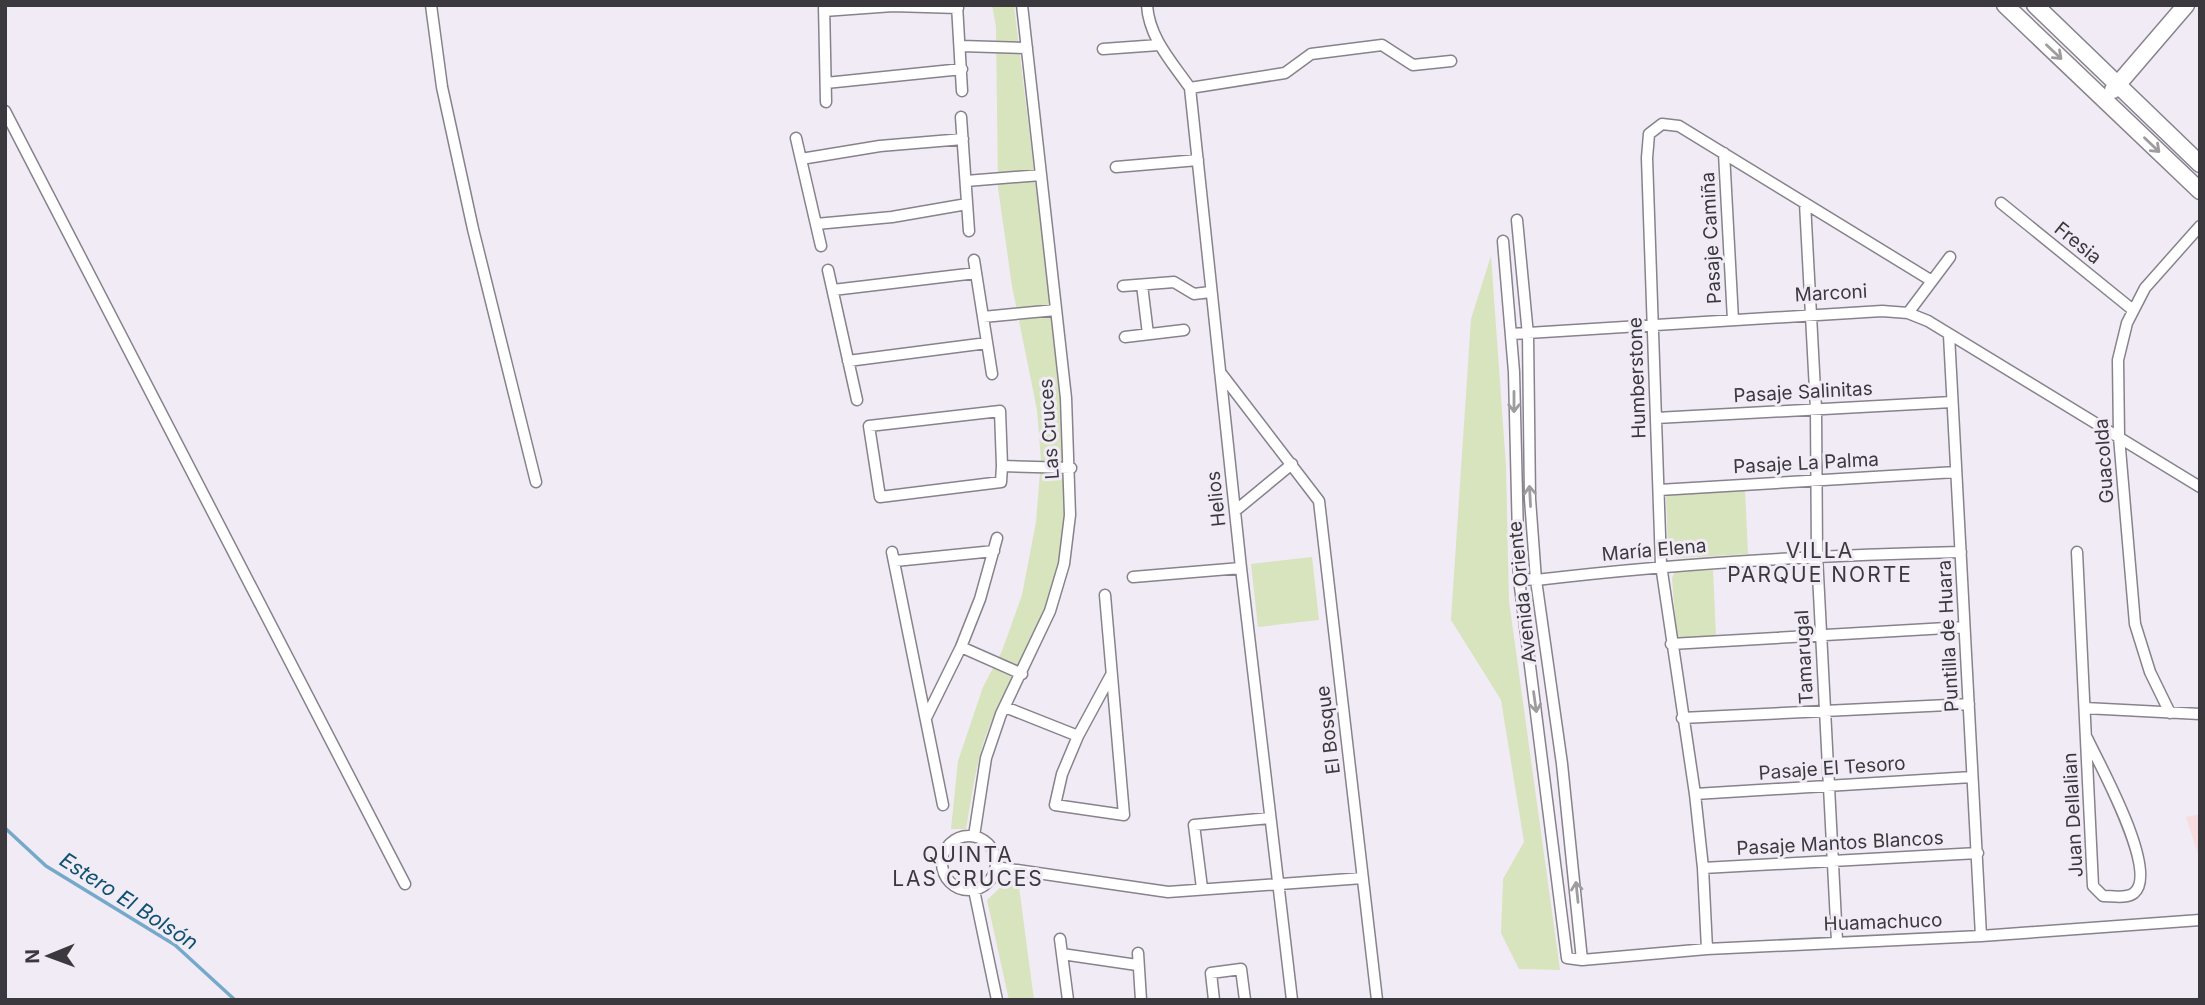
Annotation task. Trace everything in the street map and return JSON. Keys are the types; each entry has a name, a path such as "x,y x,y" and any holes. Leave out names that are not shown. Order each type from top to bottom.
{"main road":[{"path":"2005,5 2200,191"},
{"path":"2035,5 2200,164"},
{"path":"2104,100 2186,5"}],"street":[{"path":"431,5 442,87 473,229 536,482"},
{"name":"Las Cruces","path":"974,836 981,779 1005,707 1051,611 1064,564 1070,515 1071,468 1022,5"},
{"name":"Helios","path":"1147,5 1148,23 1159,45 1190,88 1210,292 1292,1000"},
{"path":"826,102 824,8 957,7 962,91"},
{"path":"1103,49 1159,45"},
{"path":"1190,88 1285,73 1311,54 1382,45 1413,65 1451,61"},
{"path":"961,46 1027,48"},
{"path":"826,83 962,69"},
{"path":"5,111 405,884"},
{"path":"961,117 969,231"},
{"name":"Humberstone","path":"1707,948 1703,869 1695,794 1661,565 1646,138 1657,126 1674,124 1932,281"},
{"path":"796,138 821,246"},
{"path":"801,159 880,146 963,139"},
{"name":"Pasaje Camiña","path":"1724,153 1733,320"},
{"path":"1116,167 1198,160"},
{"path":"965,181 1041,175"},
{"name":"Fresia","path":"2001,203 2133,310"},
{"path":"816,224 892,217 967,204"},
{"name":"Tamarugal","path":"1805,204 1816,409 1817,555 1837,941"},
{"name":"Avenida Oriente","path":"1517,220 1528,335 1530,499 1536,580 1565,788 1582,960"},
{"name":"Guacolda","path":"2170,713 2150,672 2134,624 2119,437 2118,360 2133,310 2145,288 2200,226"},
{"name":"Avenida Oriente","path":"1503,241 1512,334 1519,579 1567,958"},
{"path":"1908,313 1950,257"},
{"path":"974,260 992,374"},
{"path":"828,270 857,400"},
{"path":"833,290 976,273"},
{"path":"1123,286 1174,282 1194,294 1210,292"},
{"path":"1142,285 1148,334"},
{"path":"983,317 1056,310"},
{"name":"Marconi","path":"1512,334 1811,315 1908,313 1950,335 2200,487"},
{"path":"1125,337 1184,330"},
{"name":"Puntilla de Huara","path":"1950,335 1978,853 1980,936"},
{"path":"848,361 987,343"},
{"name":"El Bosque","path":"1219,372 1320,501 1377,1000"},
{"name":"Pasaje Salinitas","path":"1656,418 1952,402"},
{"path":"999,411 1002,466 1001,482 880,497 869,426 999,411"},
{"path":"1235,511 1292,464"},
{"path":"1002,466 1071,468"},
{"name":"Pasaje La Palma","path":"1658,489 1956,472"},
{"path":"926,719 981,599 997,538"},
{"path":"943,805 893,557 993,551"},
{"name":"María Elena","path":"1519,579 1536,580 1661,565 1817,555 1961,552"},
{"name":"Juan Dellalian","path":"2077,552 2093,886 2103,895 2127,896 2136,891 2140,881 2132,834 2087,738"},
{"path":"1133,577 1241,568"},
{"path":"1105,595 1112,674 1124,815 1055,804 1062,774 1078,736 1112,674"},
{"path":"1671,644 1965,627"},
{"path":"961,647 1022,674"},
{"path":"1682,719 1969,704"},
{"path":"1005,707 1078,736"},
{"path":"2085,708 2200,714"},
{"name":"Pasaje El Tesoro","path":"1695,794 1972,777"},
{"path":"1202,888 1194,825 1270,818"},
{"path":"974,836 989,844 996,859 996,867 989,882 974,890 951,884 941,863 951,842 974,836"},
{"name":"Pasaje Mantos Blancos","path":"1703,869 1978,853"},
{"path":"996,867 1168,892 1363,878"},
{"path":"974,890 997,1000"},
{"name":"Huamachuco","path":"1567,958 1582,960 1707,948 1980,936 2200,920"},
{"path":"1060,939 1068,1000"},
{"path":"1138,953 1141,1000"},
{"path":"1062,954 1137,965"},
{"path":"1214,1000 1211,973 1241,969 1245,1000"}],"shaded area":[{"path":"2200,814 2200,860 2186,817"}],"green space":[{"path":"992,5 1014,5 1062,394 1067,451 1067,508 1060,562 1053,586 1034,634 989,727 975,778 966,829 951,829 958,761 983,687 1002,651 1022,595 1036,522 1041,460 1037,410 1012,286 998,188 996,27"},
{"path":"1491,256 1506,466 1509,601 1560,970 1519,969 1501,933 1503,879 1524,842 1501,700 1451,620 1471,319"},
{"path":"1745,489 1748,554 1677,558 1668,551 1666,492"},
{"path":"1312,557 1319,620 1258,627 1251,564"},
{"path":"1713,569 1716,637 1677,641 1672,578 1675,571"},
{"path":"1005,883 1019,887 1034,1000 1009,1000 987,900"}],"waterway":[{"name":"Estero El Bolsón","path":"5,828 46,866 175,945 235,1000"}],"district":[{"name":"VILLA PARQUE NORTE","path":"1820,562"},
{"name":"QUINTA LAS CRUCES","path":"968,866"}]}
